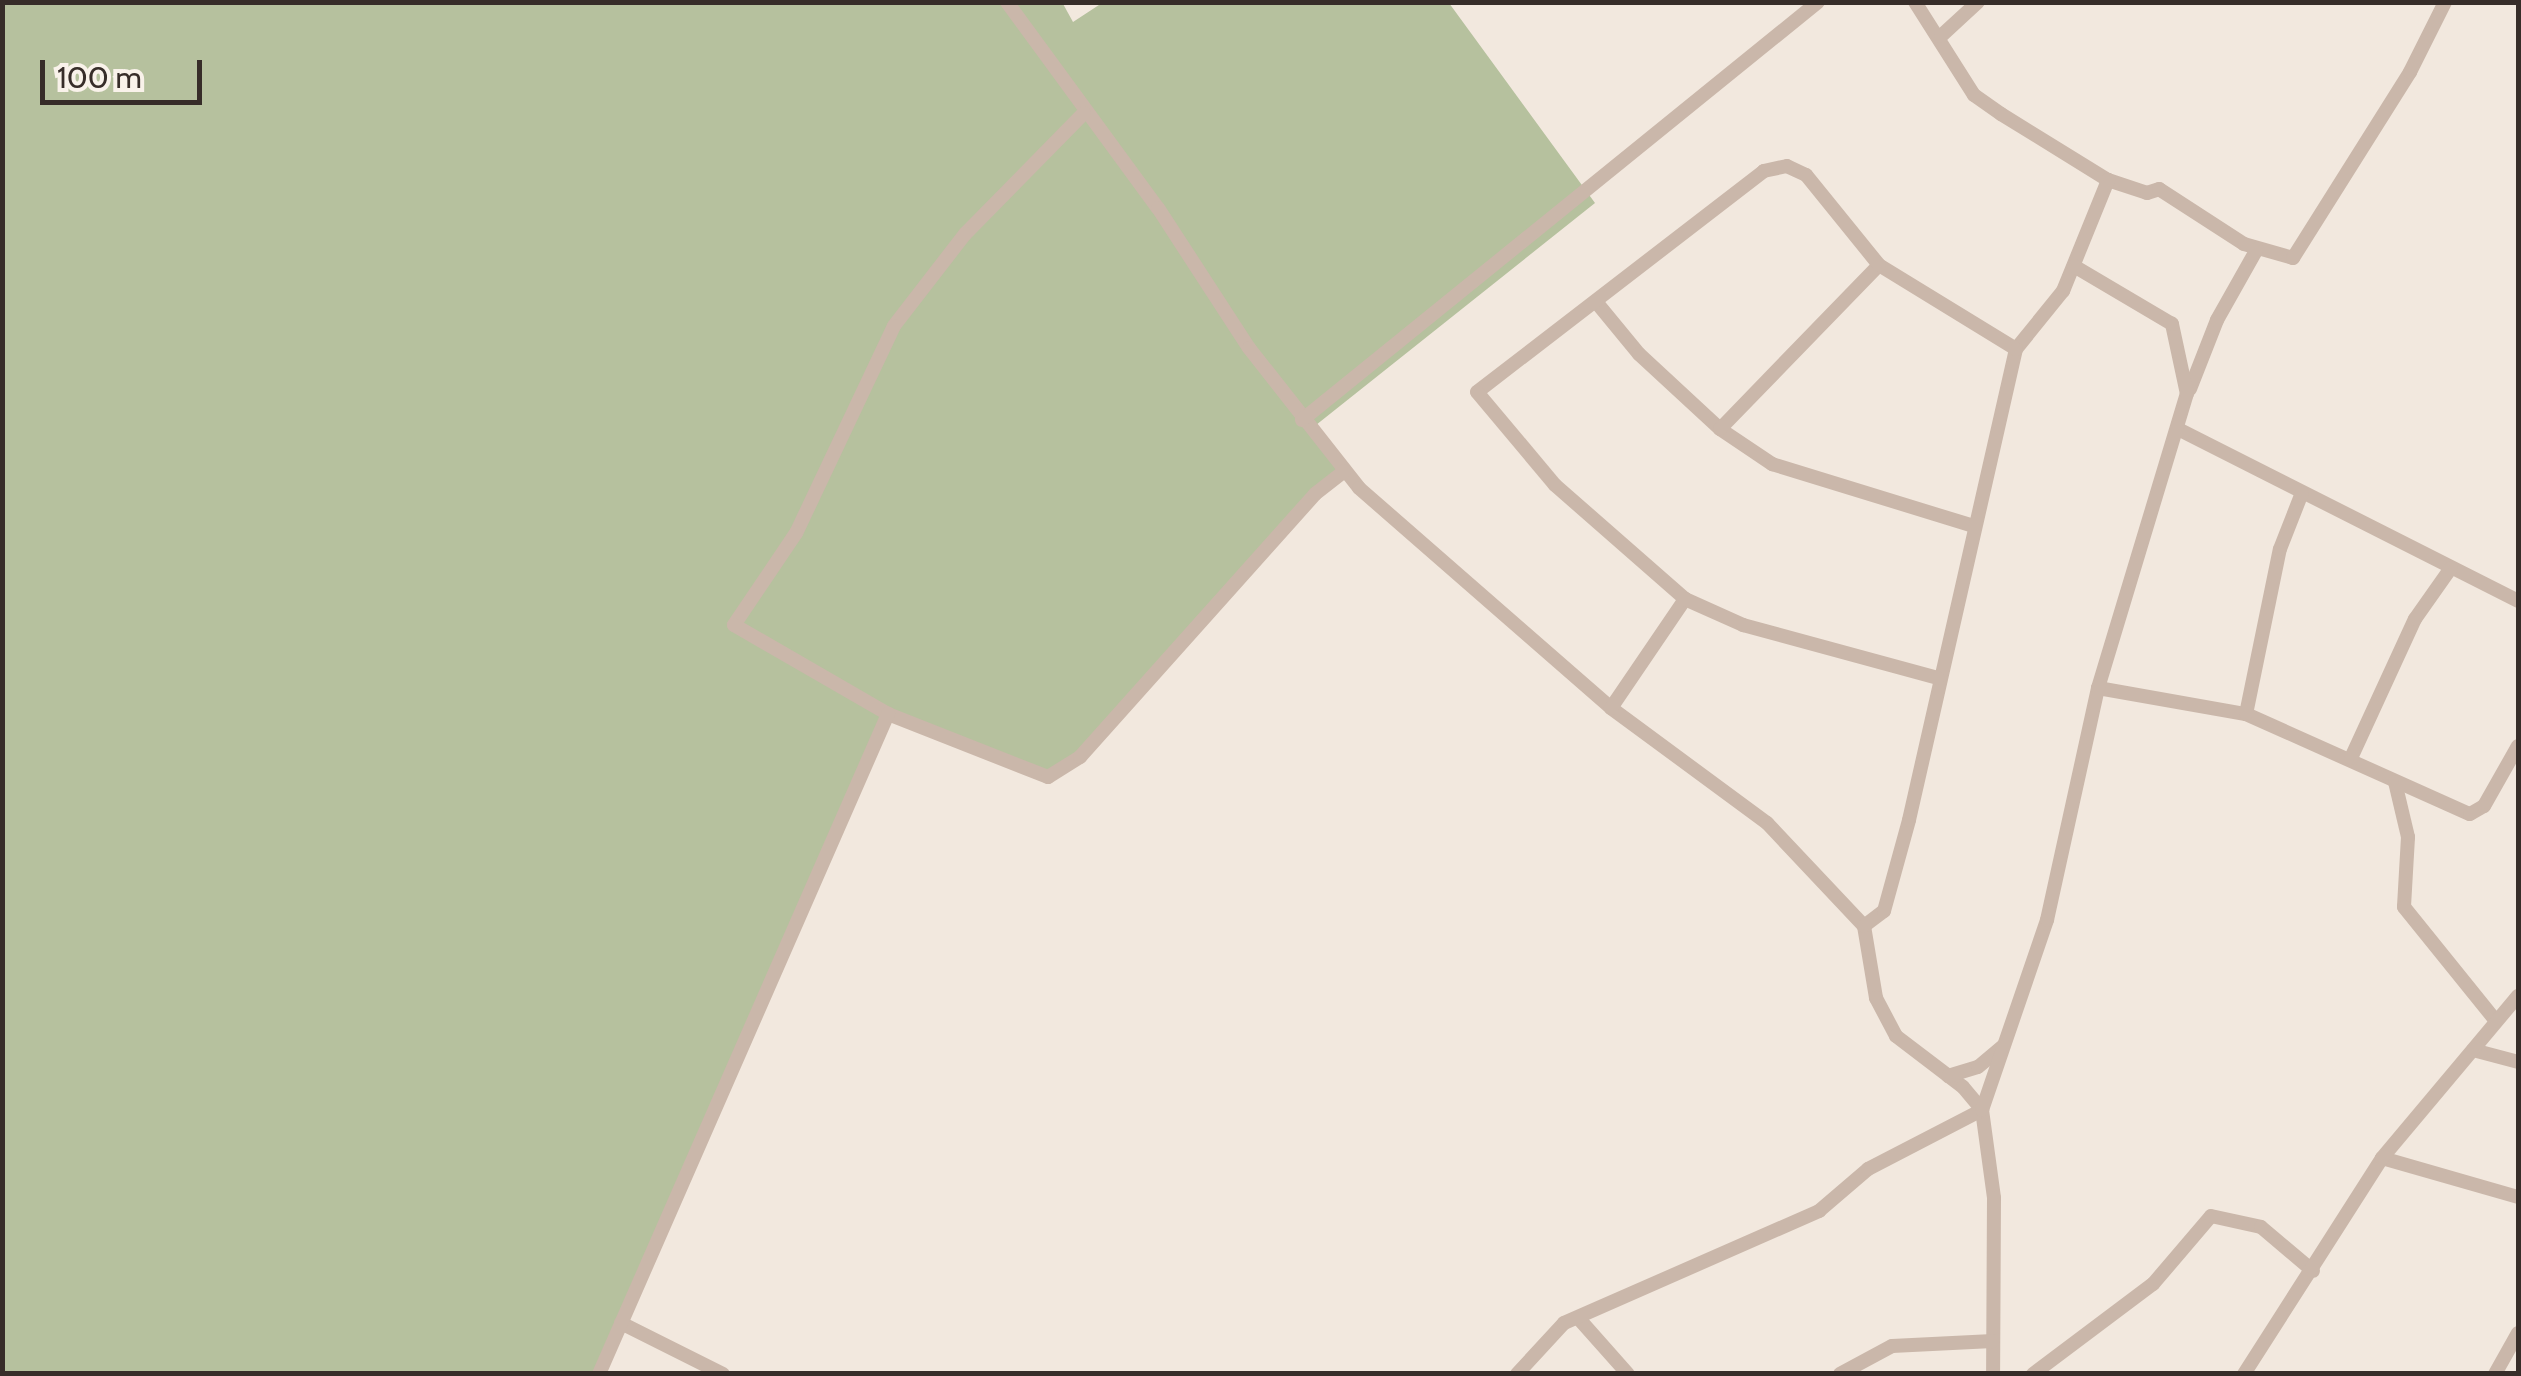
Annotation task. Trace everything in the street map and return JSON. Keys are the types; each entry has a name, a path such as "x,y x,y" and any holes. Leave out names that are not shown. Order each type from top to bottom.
{"street":[{"path":"1007,2 1302,420 1344,471 1611,708 1767,823 1864,926 1868,972 1884,1018 1896,1036 1948,1076 1982,1110"},
{"path":"1302,420 1818,2"},
{"path":"1915,2 1974,95 2108,180 2147,193 2158,190 2257,249 2292,258 2304,248 2445,2"},
{"path":"1940,36 1978,2"},
{"path":"1084,113 965,234 894,326 796,534 734,625 888,714 1048,778 1059,773 1315,494 1344,471"},
{"path":"1938,678 1743,625 1686,599 1555,485 1477,392 1764,171 1787,166 1806,175 1880,265 2016,349"},
{"path":"1864,926 1884,912 2016,349 2051,310 2074,266 2108,180"},
{"path":"1993,1374 1994,1198 1982,1110 2063,862 2098,688 2180,430 2187,394 2217,320 2257,249"},
{"path":"1720,429 1880,265"},
{"path":"2074,266 2172,324 2187,394"},
{"path":"1597,303 1639,354 1720,429 1772,464 1833,488 1974,526"},
{"path":"2180,430 2518,600"},
{"path":"2246,714 2280,548 2302,492"},
{"path":"2351,758 2416,619 2451,568"},
{"path":"1611,708 1686,599"},
{"path":"2098,688 2246,714 2351,758 2394,782 2477,812 2518,746"},
{"path":"599,1374 888,714"},
{"path":"2394,782 2408,836 2404,907 2496,1021"},
{"path":"2244,1374 2382,1158 2518,996"},
{"path":"1948,1076 1978,1067 2007,1042"},
{"path":"2473,1050 2518,1062"},
{"path":"1517,1374 1550,1332 1730,1245 1819,1211 1868,1168 1982,1110"},
{"path":"2382,1158 2518,1197"},
{"path":"2034,1374 2153,1284 2211,1216 2261,1227 2313,1271"},
{"path":"1580,1320 1628,1374"},
{"path":"621,1322 723,1374"},
{"path":"2495,1374 2518,1333"},
{"path":"1840,1374 1884,1347 1993,1341"}],"green space":[{"path":"1062,2 1073,22 1102,3 1449,3 1595,203 1311,429 1344,471 1080,757 1048,777 889,714 599,1373 3,1374 3,3"}]}
